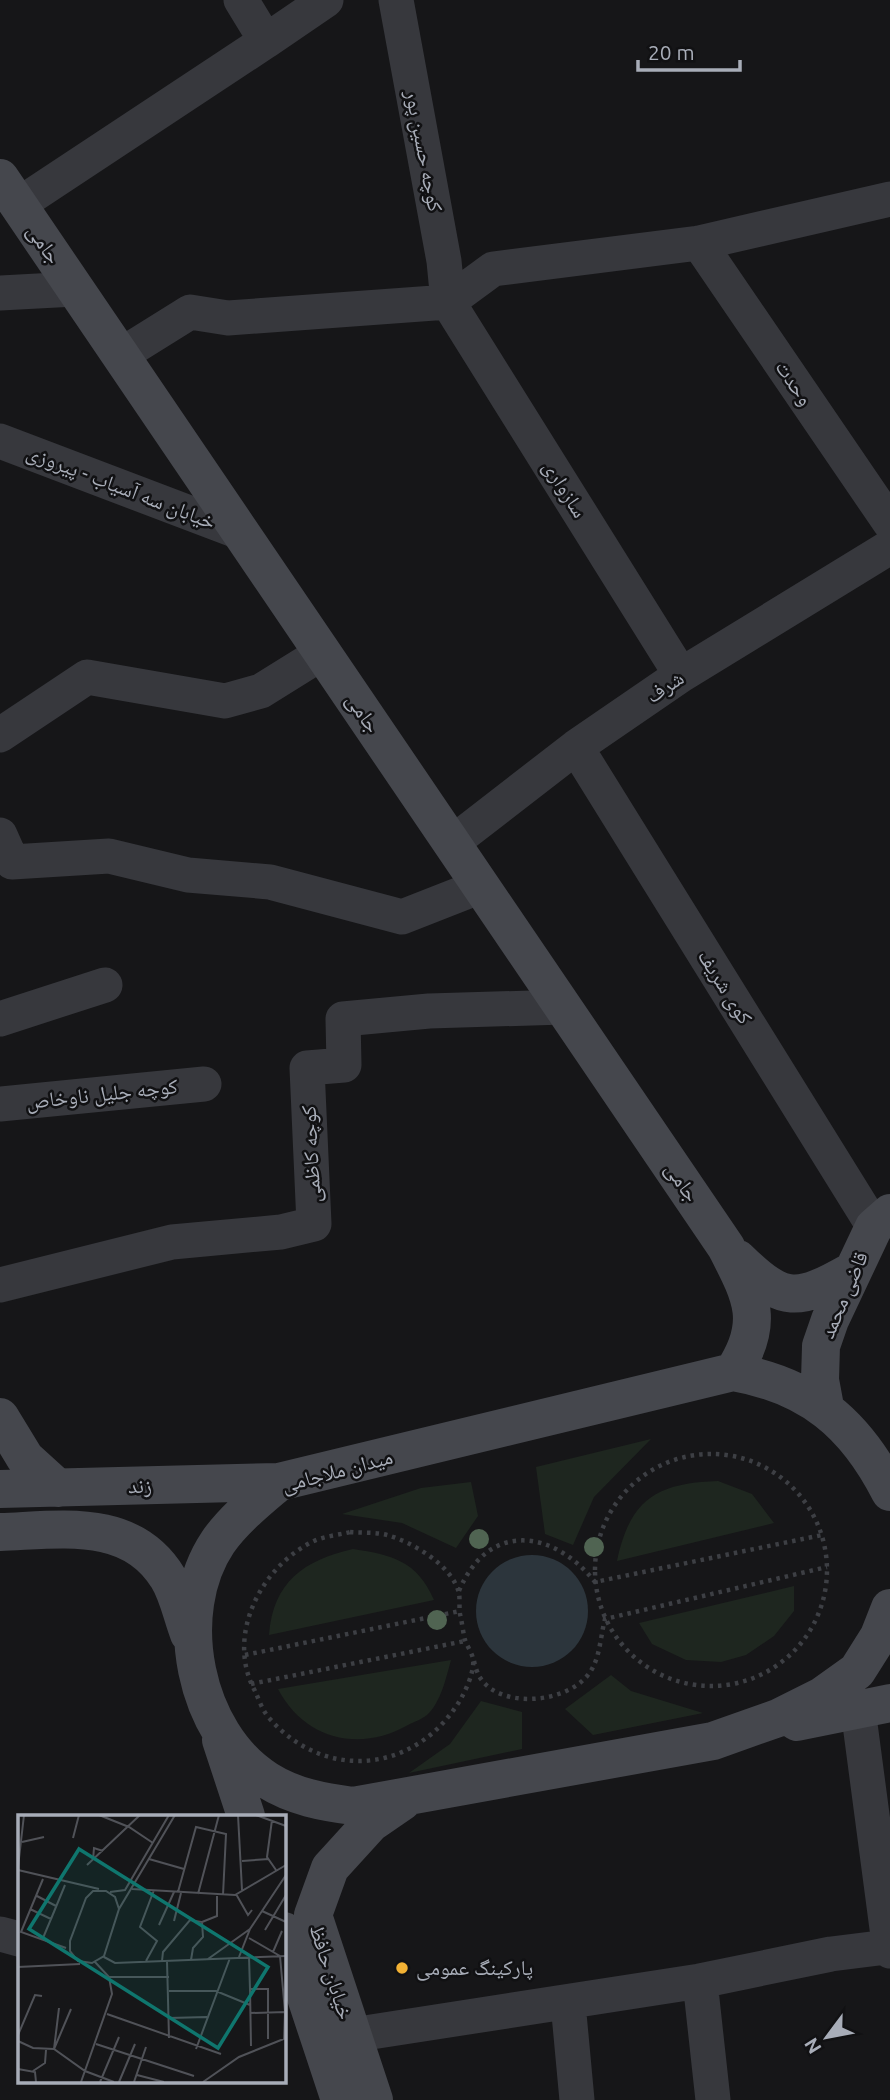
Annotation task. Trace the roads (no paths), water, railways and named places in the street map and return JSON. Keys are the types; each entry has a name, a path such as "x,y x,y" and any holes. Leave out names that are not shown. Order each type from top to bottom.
{"main road":[{"name":"جامی","path":"9,191 726,1247"},
{"name":"قاضی محمد","path":"825,1407 820,1380 821,1346 852,1271 882,1220"},
{"path":"726,1247 760,1281 785,1293 811,1292 852,1271"},
{"path":"726,1247 749,1292 754,1313 752,1335 745,1354 733,1373"},
{"name":"میدان ملاجامی","path":"874,1706 713,1741 354,1806 310,1800 267,1780 243,1758 216,1725 199,1676 191,1642 194,1603 203,1571 218,1541 251,1506 279,1482 733,1373 777,1382 825,1407 849,1431 879,1469 890,1492"},
{"path":"0,1417 25,1458 58,1488"},
{"name":"زند","path":"0,1489 279,1482"},
{"path":"0,1532 95,1529 123,1536 150,1554 169,1579 191,1642"},
{"name":"میدان ملاجامی","path":"713,1741 778,1718 822,1696 857,1671 879,1636 890,1608"},
{"path":"216,1725 246,1815"},
{"name":"خیابان حافظ","path":"374,2100 313,1915 330,1868 371,1823 410,1796"},
{"name":"خیابان حافظ","path":"285,1934 340,2100"}],"street":[{"path":"241,0 266,41"},
{"path":"9,191 266,41 326,0"},
{"name":"کوچه حسین پور","path":"396,0 444,261 448,302"},
{"path":"121,355 190,312 228,318 448,302 494,269 699,243 890,199"},
{"name":"وحدت","path":"699,243 890,523"},
{"path":"0,293 75,289"},
{"name":"سازواری","path":"448,302 681,675"},
{"name":"خیابان سه آسیاب - پیروزی","path":"0,441 242,533"},
{"name":"شرف","path":"452,843 576,747 681,675 890,547"},
{"path":"0,735 87,677 225,701 261,691 322,653"},
{"name":"کوی شریف","path":"576,747 882,1220"},
{"path":"0,835 12,862 109,856 188,875 270,882 402,917 481,886"},
{"path":"0,1019 105,985"},
{"name":"کوچه کاظمی","path":"0,1285 172,1242 281,1232 314,1224 307,1068 344,1065 344,1019 429,1012 564,1007"},
{"name":"کوچه جلیل ناوخاص","path":"0,1104 204,1084"},
{"name":"میدان ملاجامی","path":"874,1706 889,1949"},
{"path":"352,2035 700,1981 831,1954 889,1949"},
{"path":"700,1981 713,2100"},
{"path":"568,2003 577,2100"}],"place":[{"name":"پارکینگ عمومی","path":"402,1968"}]}
